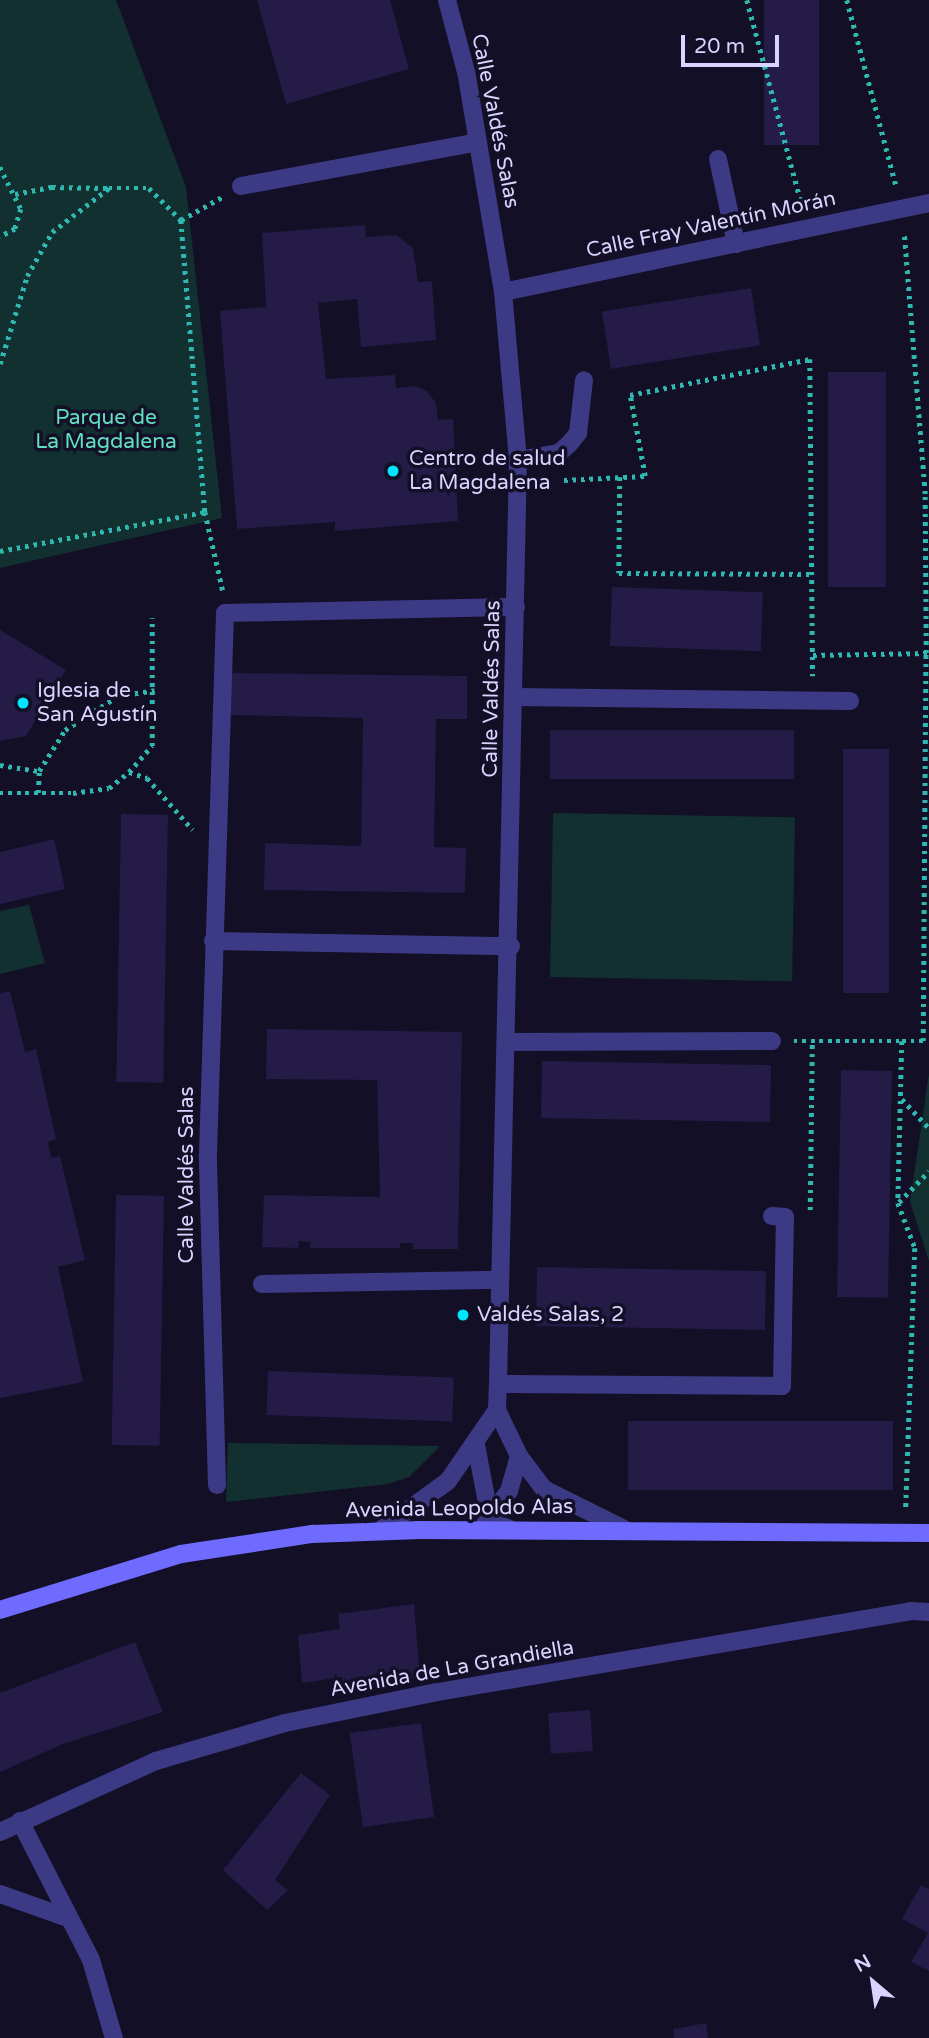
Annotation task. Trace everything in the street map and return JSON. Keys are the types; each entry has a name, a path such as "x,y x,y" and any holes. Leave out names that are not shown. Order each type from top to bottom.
{"main road":[{"name":"Avenida Leopoldo Alas","path":"0,1610 181,1554 312,1534 624,1529 929,1532"}],"street":[{"name":"Calle Valdés Salas","path":"447,0 478,142 503,292 518,460 508,1042 497,1410 519,1456 544,1489 624,1529"},
{"path":"241,186 478,142"},
{"path":"718,159 736,244"},
{"name":"Calle Fray Valentín Morán","path":"503,292 929,203"},
{"path":"518,460 559,453 570,443 578,433 584,380"},
{"path":"225,613 516,607"},
{"name":"Calle Valdés Salas","path":"217,1485 208,1154 225,613"},
{"path":"514,697 850,701"},
{"path":"213,941 510,946"},
{"path":"508,1042 772,1041"},
{"path":"498,1384 782,1386 785,1217 772,1216"},
{"path":"262,1284 499,1280"},
{"name":"Calle Valdés Salas","path":"379,1531 448,1481 476,1445 497,1410"},
{"path":"476,1445 483,1491 492,1516 512,1530"},
{"path":"480,1530 509,1491 519,1456"},
{"name":"Avenida de La Grandiella","path":"0,1832 156,1761 285,1723 438,1692 911,1611 929,1612"},
{"path":"20,1821 91,1960 114,2038"},
{"path":"0,1894 68,1918"}],"path":[{"path":"747,0 808,228"},
{"path":"772,1041 923,1041 927,653 925,494 902,208 847,0"},
{"path":"0,167 21,209 15,229 0,237"},
{"path":"181,220 241,186"},
{"path":"15,194 52,187 149,188 181,220 205,512 222,577 225,613"},
{"path":"0,364 27,276 52,232 109,188"},
{"path":"518,482 645,476 630,395 810,359 814,701"},
{"path":"620,477 619,573 812,574"},
{"path":"0,551 205,512"},
{"path":"0,793 109,789 129,772 152,746 155,690 152,618"},
{"path":"813,655 927,653"},
{"path":"38,793 39,771 65,730 83,715 118,696 155,690"},
{"path":"0,765 39,771"},
{"path":"129,772 147,778 176,806 215,867"},
{"path":"810,1216 812,1041"},
{"path":"902,1041 898,1203 915,1248 905,1533"},
{"path":"901,1098 929,1128"},
{"path":"898,1203 929,1171"}],"green space":[{"name":"Parque de La Magdalena","path":"0,0 116,0 186,187 222,518 0,568"},
{"path":"553,813 795,817 792,981 550,977"},
{"path":"29,905 45,963 0,974 0,911"},
{"path":"929,1073 929,1261 910,1202"},
{"path":"228,1443 440,1446 409,1477 388,1484 226,1502"}],"building":[{"path":"257,0 390,0 409,69 286,104"},
{"path":"764,0 819,0 819,145 764,145"},
{"path":"365,225 366,237 396,235 413,248 418,282 432,281 436,340 361,347 357,299 318,303 326,379 395,375 396,388 415,386 427,391 436,403 438,420 453,419 458,521 335,531 335,522 237,529 220,311 266,307 262,233"},
{"path":"751,288 760,345 611,369 602,312"},
{"path":"828,372 886,372 886,587 828,587"},
{"path":"612,587 763,592 761,651 610,646"},
{"name":"Iglesia de San Agustín","path":"0,630 66,670 26,736 0,741"},
{"path":"230,673 467,676 467,719 436,719 434,847 466,848 465,893 264,890 265,843 361,846 363,718 229,715"},
{"path":"550,730 794,730 794,779 550,779"},
{"path":"843,749 889,749 889,993 843,993"},
{"path":"121,814 168,815 163,1083 116,1082"},
{"path":"54,839 65,889 0,904 0,852"},
{"path":"10,991 25,1052 36,1049 56,1139 48,1142 51,1158 60,1156 85,1260 58,1267 83,1382 0,1398 0,993"},
{"path":"267,1029 462,1032 458,1249 413,1249 413,1243 400,1243 400,1248 310,1248 310,1242 299,1241 298,1248 262,1247 264,1195 380,1197 377,1080 266,1079"},
{"path":"542,1061 771,1065 770,1122 541,1118"},
{"path":"841,1070 892,1071 888,1298 837,1297"},
{"path":"116,1195 164,1196 160,1446 112,1445"},
{"path":"537,1267 766,1271 765,1330 536,1326"},
{"path":"268,1371 454,1377 452,1421 266,1415"},
{"path":"628,1421 893,1421 893,1490 628,1490"},
{"path":"414,1604 420,1678 343,1691 342,1677 302,1683 298,1635 340,1629 338,1614"},
{"path":"135,1642 163,1712 63,1744 0,1772 0,1693"},
{"path":"590,1710 593,1751 551,1754 548,1713"},
{"path":"421,1723 434,1817 363,1827 350,1733"},
{"path":"301,1773 330,1795 275,1880 288,1890 267,1910 223,1870"},
{"path":"921,1885 929,1889 929,1971 911,1962 928,1933 902,1919"},
{"path":"706,2023 708,2038 674,2038 673,2029"}],"place":[{"name":"Centro de salud La Magdalena","path":"393,471"},
{"name":"Iglesia de San Agustín","path":"23,703"},
{"name":"Valdés Salas, 2","path":"463,1315"}]}
